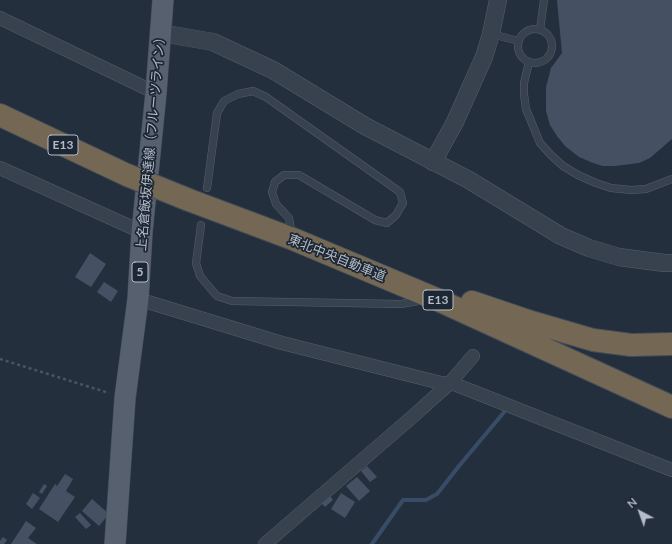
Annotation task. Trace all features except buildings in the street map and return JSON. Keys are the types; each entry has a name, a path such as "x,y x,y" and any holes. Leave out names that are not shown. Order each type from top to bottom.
{"highway":[{"name":"東北中央自動車道","path":"0,115 127,175 198,194 293,239 436,299 672,407"},
{"path":"293,239 528,321 593,340 632,345 672,344"},
{"path":"580,365 672,413"}],"main road":[{"name":"上名倉飯坂伊達線（フルーツライン）","path":"115,544 125,398 138,299 142,232 156,93 163,0"}],"street":[{"path":"434,162 484,57 491,34 498,0"},
{"path":"0,18 156,93"},
{"path":"160,33 213,42 260,64 365,126 469,180 561,236 589,248 632,259 672,263"},
{"path":"0,168 142,232"},
{"path":"138,299 282,343 448,384 454,384 672,470"},
{"path":"265,544 411,418 448,384 472,356"}],"lane":[{"path":"540,30 544,0"},
{"path":"531,29 540,30 548,35 551,43 551,51 546,59 538,62 529,62 522,57 518,50 518,41 524,33 531,29"},
{"path":"491,34 518,41"},
{"path":"529,62 524,83 526,109 540,143 563,166 578,175 611,188 631,190 646,189 672,179"},
{"path":"198,194 217,113 224,101 238,94 253,91 266,97 400,192 403,203 396,215 387,222 375,220 299,175 284,175 275,182 272,192 276,204 289,218 293,239"},
{"path":"201,226 196,263 200,276 217,296 232,302 401,304 436,299"}],"path":[{"path":"0,359 125,398"}],"waterway":[{"path":"372,544 403,500 426,500 437,494 505,411"}]}
